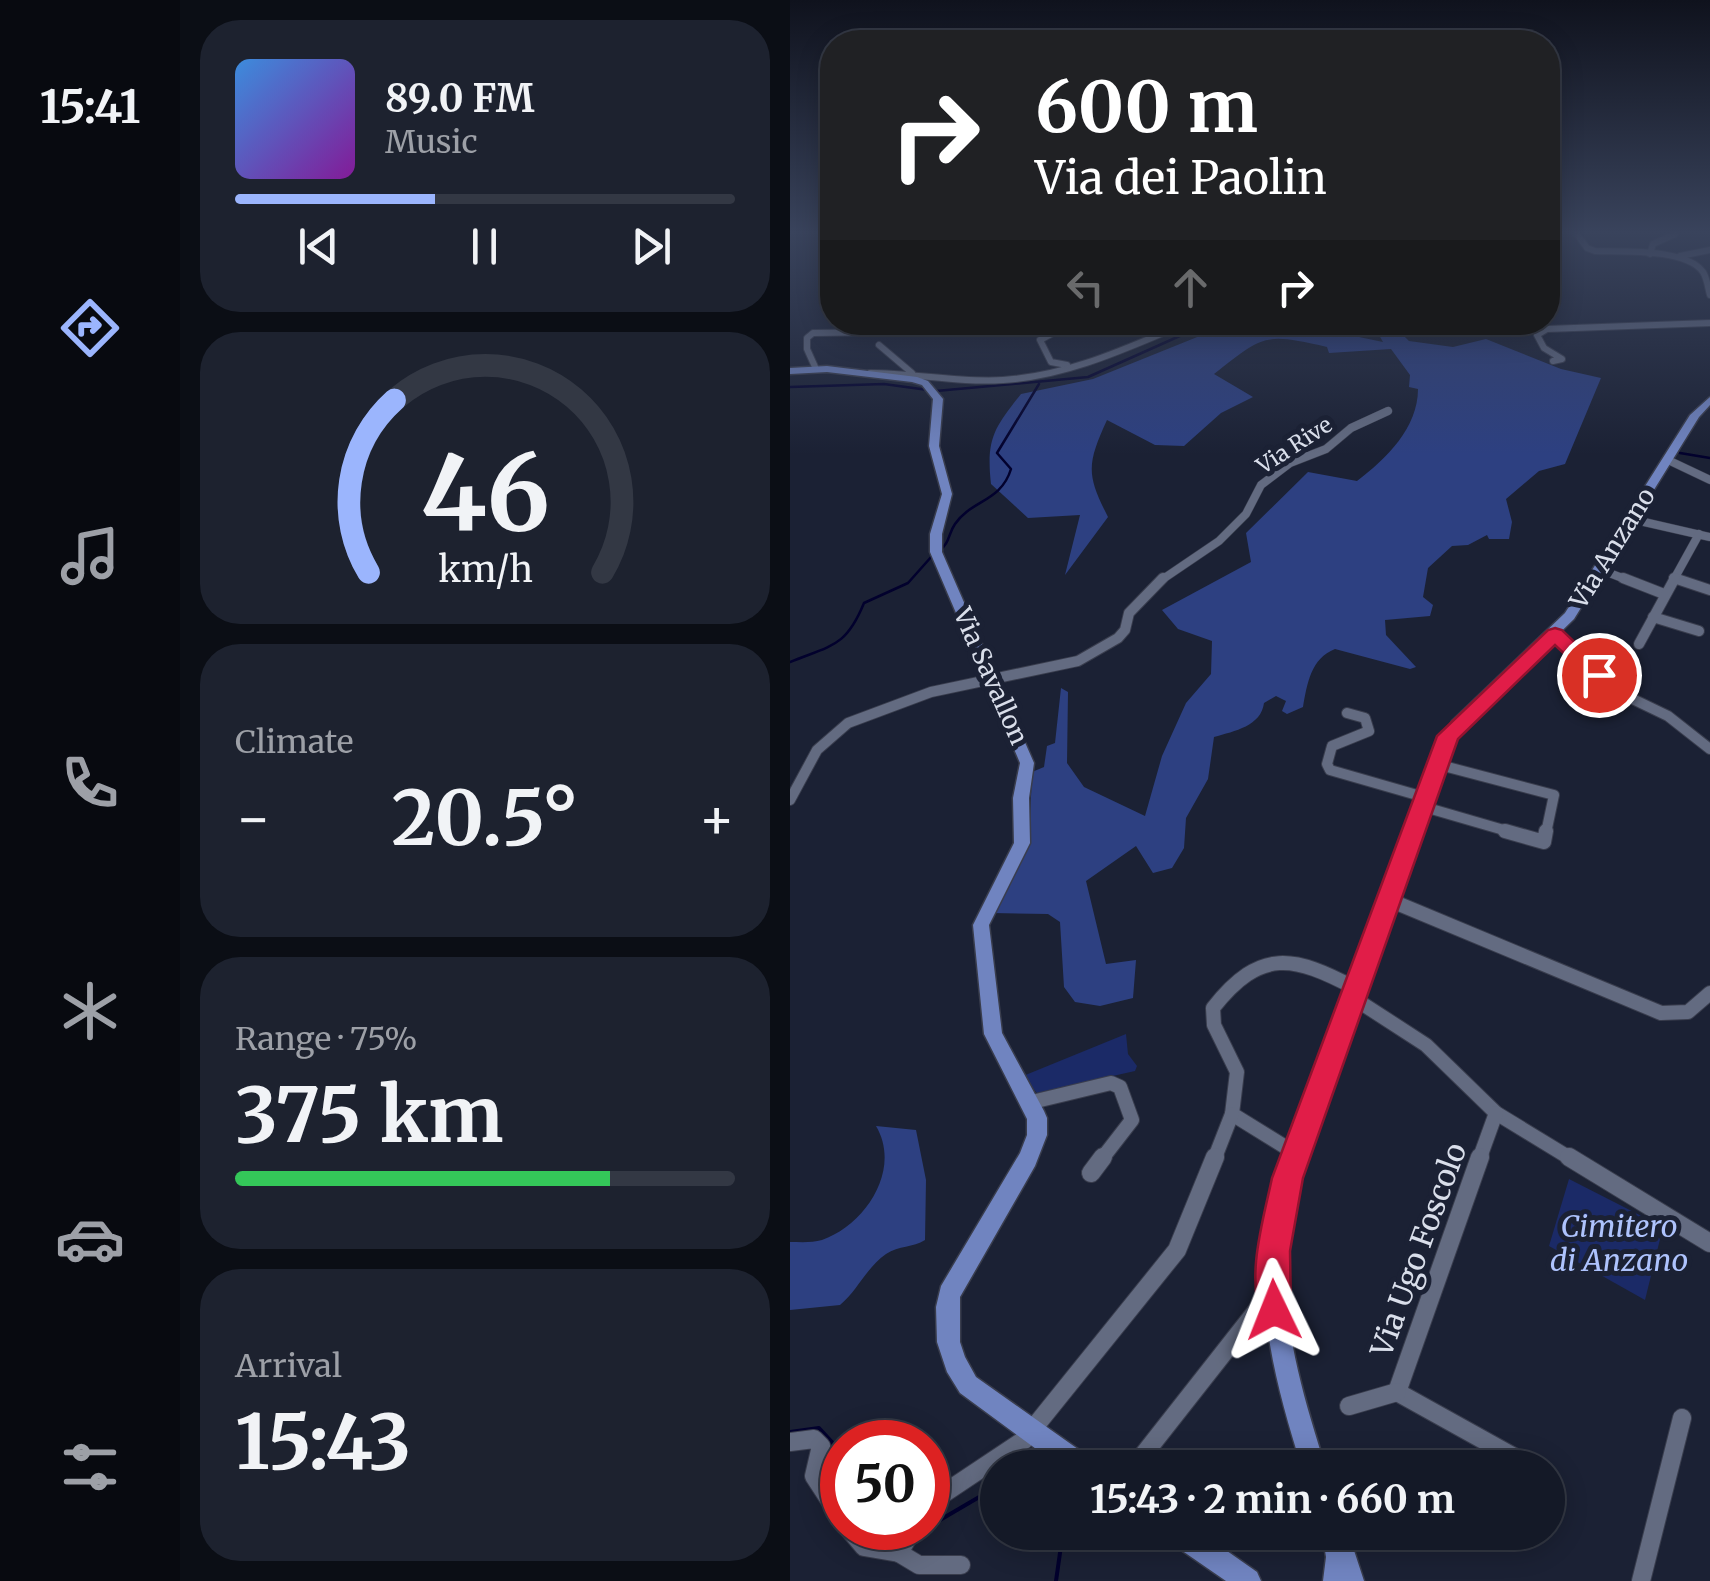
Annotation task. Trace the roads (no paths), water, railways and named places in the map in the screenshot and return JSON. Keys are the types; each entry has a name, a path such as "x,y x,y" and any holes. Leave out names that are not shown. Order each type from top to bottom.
{"main road":[{"name":"Via Savallon","path":"790,371 870,373 925,383 938,396 934,446 947,494 936,534 937,553 1027,763 1021,798 1022,844 983,915 981,940 993,1034 1002,1057 1032,1102"},
{"name":"Via Anzano","path":"1309,1450 1286,1374 1273,1290 1278,1216 1295,1152 1436,764 1456,725 1555,634 1698,411 1710,400"},
{"path":"1032,1102 1037,1134 1028,1159 959,1271 949,1294 945,1319 955,1367 968,1385 1059,1450"},
{"path":"1203,1550 1248,1581"},
{"path":"1336,1550 1336,1581"},
{"path":"1341,1550 1351,1581"}],"street":[{"path":"1560,329 1710,323"},
{"path":"816,369 807,349 807,338 820,331"},
{"path":"1044,335 1040,344 1055,365 1082,362 1145,335"},
{"path":"870,373 1006,380 1082,362 1154,335"},
{"path":"1537,335 1544,348 1562,359 1553,361"},
{"path":"879,345 912,374"},
{"name":"Via Rive","path":"790,800 808,763 836,730 918,696 1078,661 1118,638 1125,630 1128,613 1152,586 1202,556 1239,522 1261,486 1290,463 1326,449 1351,428 1388,411"},
{"path":"1668,460 1710,480"},
{"path":"1631,519 1704,536 1673,578 1640,644"},
{"path":"1599,570 1664,594"},
{"path":"1673,578 1710,590"},
{"path":"1653,617 1699,631"},
{"path":"1555,634 1614,690 1668,716 1710,749"},
{"path":"1347,713 1365,718 1369,731 1332,746 1326,764 1330,770 1544,842 1554,796 1436,764"},
{"path":"1388,899 1661,1012 1688,1012 1710,993"},
{"path":"950,1489 1024,1440 1184,1238 1232,1114 1236,1066 1212,1024 1213,1008 1263,966 1311,965 1426,1044 1496,1113 1710,1243"},
{"path":"1032,1102 1111,1084 1120,1086 1132,1120 1091,1174"},
{"name":"Via Ugo Foscolo","path":"1496,1113 1397,1392 1501,1450"},
{"path":"1232,1114 1295,1152"},
{"path":"1146,1450 1273,1290"},
{"path":"1349,1406 1397,1392"},
{"path":"1641,1581 1682,1418"},
{"path":"790,1442 814,1439 820,1445"},
{"path":"820,1450 814,1476 820,1485"},
{"path":"878,1550 899,1553 919,1565 960,1565"}],"waterway":[{"path":"936,391 1088,377 1182,335"},
{"path":"790,387 884,384 928,390"},
{"path":"939,551 962,516 993,495 1006,480 1011,469 997,453 1039,384"},
{"path":"1680,453 1710,458"},
{"path":"790,662 836,643 851,628 864,603 908,583 932,556"},
{"path":"790,1432 820,1429"},
{"path":"950,1514 980,1497"},
{"path":"1056,1581 1060,1550"}],"park label":[{"name":"Cimitero di Anzano","path":"1619,1244"}]}
